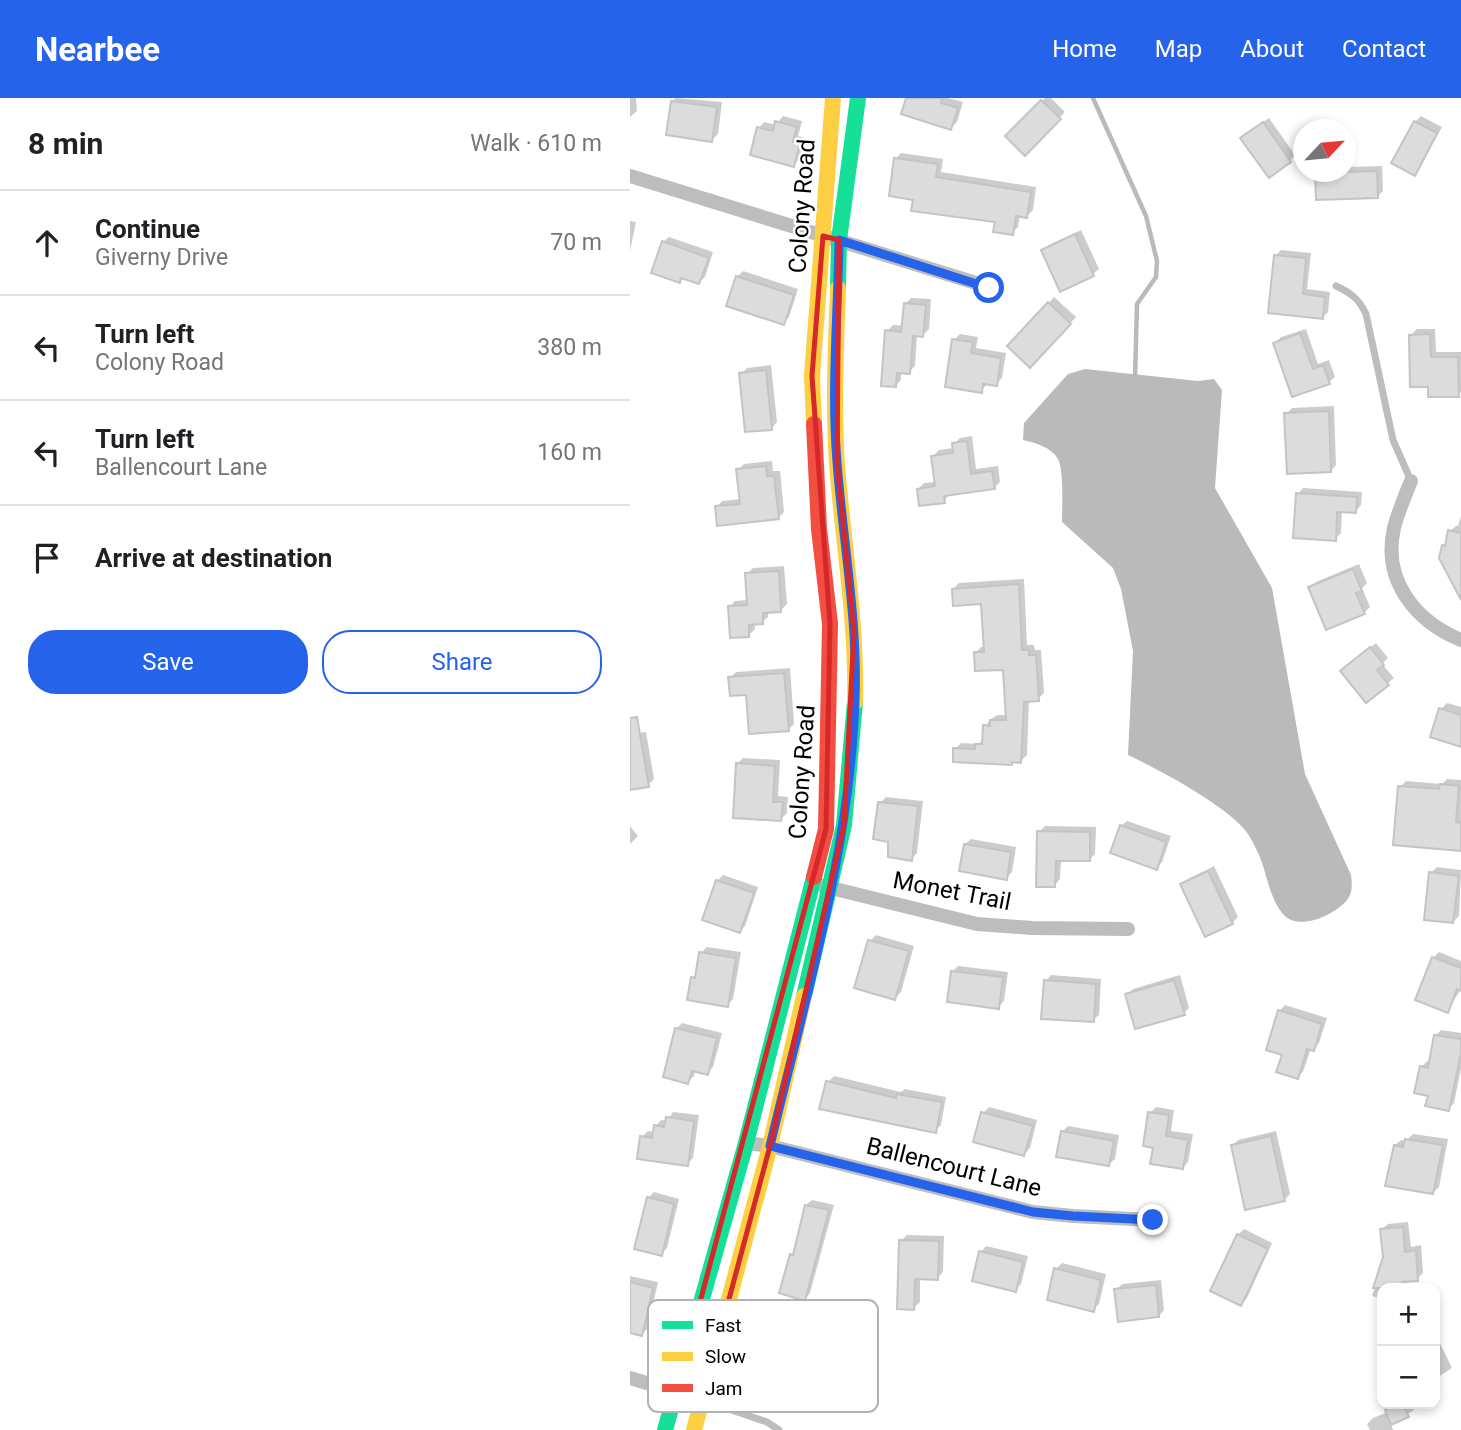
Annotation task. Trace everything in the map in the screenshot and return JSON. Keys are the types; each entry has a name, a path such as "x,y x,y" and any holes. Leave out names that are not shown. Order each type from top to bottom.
{"main road":[{"name":"Colony Road","path":"702,1300 746,1143 826,829 831,624 819,529 812,376 833,98"},
{"name":"Colony Road","path":"729,1300 770,1146 844,825 855,700 854,632 837,462 835,406 839,240 859,98"},
{"name":"Colony Road","path":"665,1430 670,1412"},
{"name":"Colony Road","path":"694,1430 699,1412"}],"street":[{"path":"630,177 989,288"},
{"path":"1411,481 1393,534 1396,575 1408,601 1422,617 1441,632 1461,640"},
{"name":"Monet Trail","path":"812,883 977,924 1032,928 1128,929"},
{"name":"Ballencourt Lane","path":"746,1143 770,1146 1033,1212 1153,1220"},
{"path":"630,1378 648,1383"}],"lane":[{"path":"1336,286 1352,293 1360,301 1366,314 1393,440 1411,481"},
{"path":"737,1412 767,1422 779,1430"}],"highlighted area":[{"path":"823,236 839,240 837,462 854,632 844,825 770,1146 702,1400 676,1392 826,829 830,624 812,376"}],"shaded area":[{"path":"1085,369 1198,381 1214,379 1222,390 1215,488 1272,588 1305,774 1351,875 1352,888 1349,897 1335,911 1318,919 1300,922 1285,916 1280,910 1261,860 1248,834 1239,824 1193,790 1128,755 1133,651 1121,589 1113,568 1062,522 1062,480 1058,459 1038,444 1023,440 1024,423 1068,374"}],"building":[{"path":"906,98 942,98 941,103 958,108 951,130 901,114"},
{"path":"1041,100 1061,119 1025,156 1005,136"},
{"path":"671,101 717,107 712,142 666,135"},
{"path":"775,121 797,127 793,142 800,143 794,167 750,155 757,127 773,131"},
{"path":"1414,121 1437,133 1415,176 1391,163"},
{"path":"1263,122 1291,162 1269,178 1240,138"},
{"path":"894,158 938,164 936,177 1031,192 1027,218 1016,216 1013,235 993,232 995,222 911,211 913,200 889,196"},
{"path":"1377,171 1378,198 1316,200 1315,182 1356,182 1356,172"},
{"path":"1075,234 1094,276 1060,292 1041,250"},
{"path":"662,241 709,258 699,284 681,278 680,283 651,273"},
{"path":"1274,255 1306,258 1303,294 1325,297 1323,319 1268,313"},
{"path":"736,276 794,295 784,325 726,306"},
{"path":"1048,302 1071,324 1030,368 1007,346"},
{"path":"904,303 926,305 923,337 913,336 910,374 897,373 896,387 881,386 885,330 901,332"},
{"path":"1300,333 1313,369 1323,365 1330,384 1292,397 1273,343"},
{"path":"1430,334 1431,357 1458,357 1459,397 1428,397 1428,387 1410,387 1409,335"},
{"path":"952,339 973,342 971,353 1001,358 997,386 983,384 982,393 945,387"},
{"path":"766,370 772,430 745,432 739,373"},
{"path":"1329,411 1331,472 1287,474 1284,413"},
{"path":"967,441 971,474 992,471 995,489 944,496 945,503 919,506 917,489 935,486 931,456 953,453 952,443"},
{"path":"766,466 767,476 774,476 779,519 717,526 715,506 740,504 736,469"},
{"path":"1296,493 1357,497 1356,513 1337,512 1336,541 1293,538"},
{"path":"1448,530 1461,533 1461,600 1439,558"},
{"path":"1353,569 1362,591 1356,593 1365,614 1326,630 1308,587"},
{"path":"779,571 781,612 763,613 763,624 749,625 749,637 730,638 728,606 747,605 745,573"},
{"path":"1019,584 1022,650 1029,650 1029,655 1036,655 1039,701 1024,702 1021,763 1012,762 1012,765 953,762 953,748 975,749 975,744 982,744 983,725 990,726 990,720 1006,720 1003,670 975,671 974,652 984,652 981,604 953,606 952,589"},
{"path":"1370,647 1384,665 1377,670 1389,685 1366,703 1340,671"},
{"path":"784,673 789,731 749,734 746,695 730,696 728,677"},
{"path":"1439,708 1461,715 1461,747 1430,737"},
{"path":"637,717 649,787 630,790 630,718"},
{"path":"736,763 775,766 773,802 783,802 781,821 733,818"},
{"path":"1440,784 1459,786 1456,822 1461,823 1461,851 1393,845 1398,786 1439,789"},
{"path":"878,802 918,806 912,861 888,857 888,842 873,839"},
{"path":"1120,825 1166,842 1157,870 1110,853"},
{"path":"1037,831 1090,832 1090,861 1056,861 1055,887 1036,887"},
{"path":"964,844 1011,852 1007,880 959,871"},
{"path":"1208,871 1233,924 1205,937 1180,884"},
{"path":"1429,872 1459,876 1453,923 1424,920"},
{"path":"716,880 754,893 740,933 702,920"},
{"path":"868,940 909,951 895,1000 854,988"},
{"path":"699,952 736,958 728,1007 687,1000 691,977 695,978"},
{"path":"1432,957 1461,968 1461,991 1457,989 1448,1013 1415,1000"},
{"path":"951,971 1003,977 999,1009 947,1002"},
{"path":"1044,980 1096,984 1094,1022 1041,1019"},
{"path":"1174,980 1185,1015 1135,1029 1125,994"},
{"path":"1278,1010 1322,1024 1314,1051 1307,1049 1298,1079 1276,1072 1282,1055 1266,1050"},
{"path":"675,1028 717,1038 708,1075 692,1071 688,1084 663,1077"},
{"path":"1434,1035 1461,1039 1461,1053 1449,1111 1425,1106 1428,1096 1414,1093 1420,1066 1428,1068"},
{"path":"826,1081 896,1098 897,1094 942,1102 936,1133 819,1109"},
{"path":"981,1112 1033,1126 1024,1156 973,1142"},
{"path":"1148,1112 1169,1115 1166,1136 1188,1140 1183,1169 1150,1164 1153,1148 1143,1146"},
{"path":"666,1117 694,1121 688,1166 637,1159 640,1136 652,1138 654,1125 664,1127"},
{"path":"1061,1131 1114,1141 1109,1166 1056,1157"},
{"path":"1271,1136 1285,1201 1245,1210 1231,1145"},
{"path":"1405,1139 1443,1145 1433,1194 1385,1186 1394,1145 1403,1147"},
{"path":"647,1197 674,1204 662,1256 634,1249"},
{"path":"805,1205 829,1210 805,1300 779,1293 790,1254 793,1255"},
{"path":"1403,1227 1405,1252 1416,1250 1418,1281 1377,1283 1377,1288 1373,1288 1383,1257 1380,1229"},
{"path":"1237,1234 1268,1249 1241,1306 1210,1291"},
{"path":"899,1240 939,1241 938,1280 915,1279 914,1310 897,1309"},
{"path":"979,1251 1023,1262 1016,1292 972,1281"},
{"path":"1054,1268 1101,1280 1094,1312 1047,1300"},
{"path":"630,1282 653,1288 648,1300 642,1336 630,1333"},
{"path":"1156,1285 1159,1317 1118,1322 1114,1289"},
{"path":"1405,1409 1409,1417 1391,1425 1385,1410"}],"waterway":[{"path":"1093,98 1146,216 1157,261 1156,277 1137,304 1135,378"}],"traffic: fast":[{"path":"838,288 839,240 858,98"},
{"path":"804,996 844,825 855,702"},
{"path":"702,1300 746,1143 814,877"},
{"path":"665,1430 670,1412"}],"traffic: slow":[{"path":"814,424 812,376 833,98"},
{"path":"838,288 836,442 852,612 855,702"},
{"path":"729,1300 770,1146 804,996"},
{"path":"694,1430 699,1412"}],"traffic: jam":[{"path":"814,424 819,529 830,624 826,829 814,877"}],"route":[{"path":"989,288 839,240 835,406 837,462 854,632 855,700 844,825 770,1146 1033,1212 1153,1220"}]}
